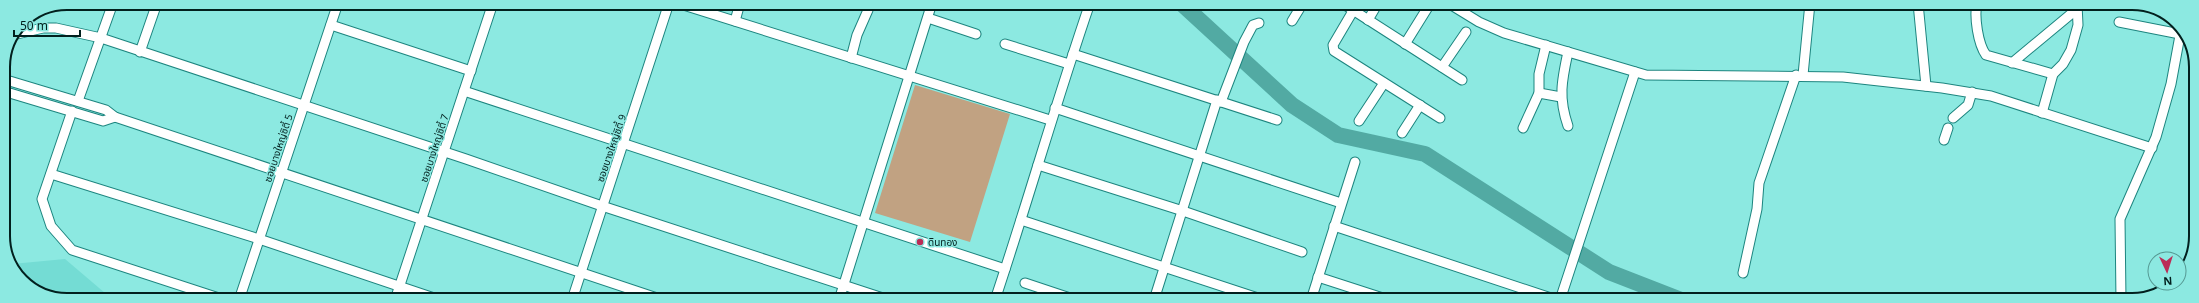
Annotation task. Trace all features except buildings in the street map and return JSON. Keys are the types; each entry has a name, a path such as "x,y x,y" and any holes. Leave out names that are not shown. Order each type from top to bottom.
{"street":[{"path":"78,101 111,10"},
{"path":"140,52 155,10"},
{"name":"ซอยบางใหญ่ซิตี้ 5","path":"241,293 336,10"},
{"name":"ซอยบางใหญ่ซิตี้ 7","path":"397,293 491,10"},
{"name":"ซอยบางใหญ่ซิตี้ 9","path":"574,293 602,206 624,145 667,10"},
{"path":"700,10 1050,120"},
{"path":"735,21 738,10"},
{"path":"850,58 857,34 866,19 868,10"},
{"path":"841,293 930,10"},
{"path":"997,293 1038,165 1050,120 1088,10"},
{"path":"1292,20 1298,10"},
{"path":"1368,20 1374,10"},
{"path":"1405,44 1426,10"},
{"path":"1462,10 1492,28 1636,72 1657,75 1799,75 1842,77 1972,92 1991,96 2152,148"},
{"path":"1743,273 1757,209 1759,183 1799,75 1809,10"},
{"path":"1919,10 1926,86"},
{"path":"1977,10 1978,26 1983,51 1990,58 2053,74"},
{"path":"2012,63 2072,10"},
{"path":"2042,113 2053,74 2063,64 2071,50 2078,25 2077,10"},
{"path":"1440,118 1333,49 1334,42 1353,11 1462,80"},
{"path":"928,18 976,34"},
{"path":"2119,22 2176,31"},
{"path":"1156,293 1200,155 1219,101 1244,42 1253,25 1259,23"},
{"path":"331,25 471,71"},
{"path":"22,33 43,28 56,28 101,38 602,206 868,293"},
{"path":"1442,67 1466,32"},
{"path":"2121,293 2120,219 2152,148 2171,84 2180,37"},
{"path":"1005,44 1069,64"},
{"path":"1523,128 1539,93 1539,74 1546,45"},
{"path":"1568,52 1561,97 1568,126"},
{"path":"1073,54 1277,120"},
{"path":"1562,293 1636,72"},
{"path":"10,80 106,110 115,117 282,171 641,293"},
{"path":"1359,121 1384,83"},
{"path":"464,91 624,145 1005,269"},
{"path":"1953,118 1968,106 1972,92"},
{"path":"10,93 103,120 115,117"},
{"path":"1539,93 1561,97"},
{"path":"1402,133 1420,105"},
{"path":"1055,108 1341,202"},
{"path":"72,111 42,199 51,226 72,250 204,293"},
{"path":"1944,140 1948,128"},
{"path":"1313,293 1341,202 1356,162"},
{"path":"1038,165 1183,211 1302,252"},
{"path":"51,174 259,239 421,293"},
{"path":"1021,220 1242,293"},
{"path":"1334,226 1536,293"},
{"path":"1318,277 1367,293"},
{"path":"1025,283 1055,293"}],"shaded area":[{"path":"915,85 1010,114 970,242 875,213"},
{"path":"65,259 105,293 59,293 45,289 29,279 17,264"}],"waterway":[{"path":"1189,10 1292,105 1338,135 1425,154 1609,272 1663,293"}],"place":[{"name":"ดินทอง","path":"920,242"}]}
